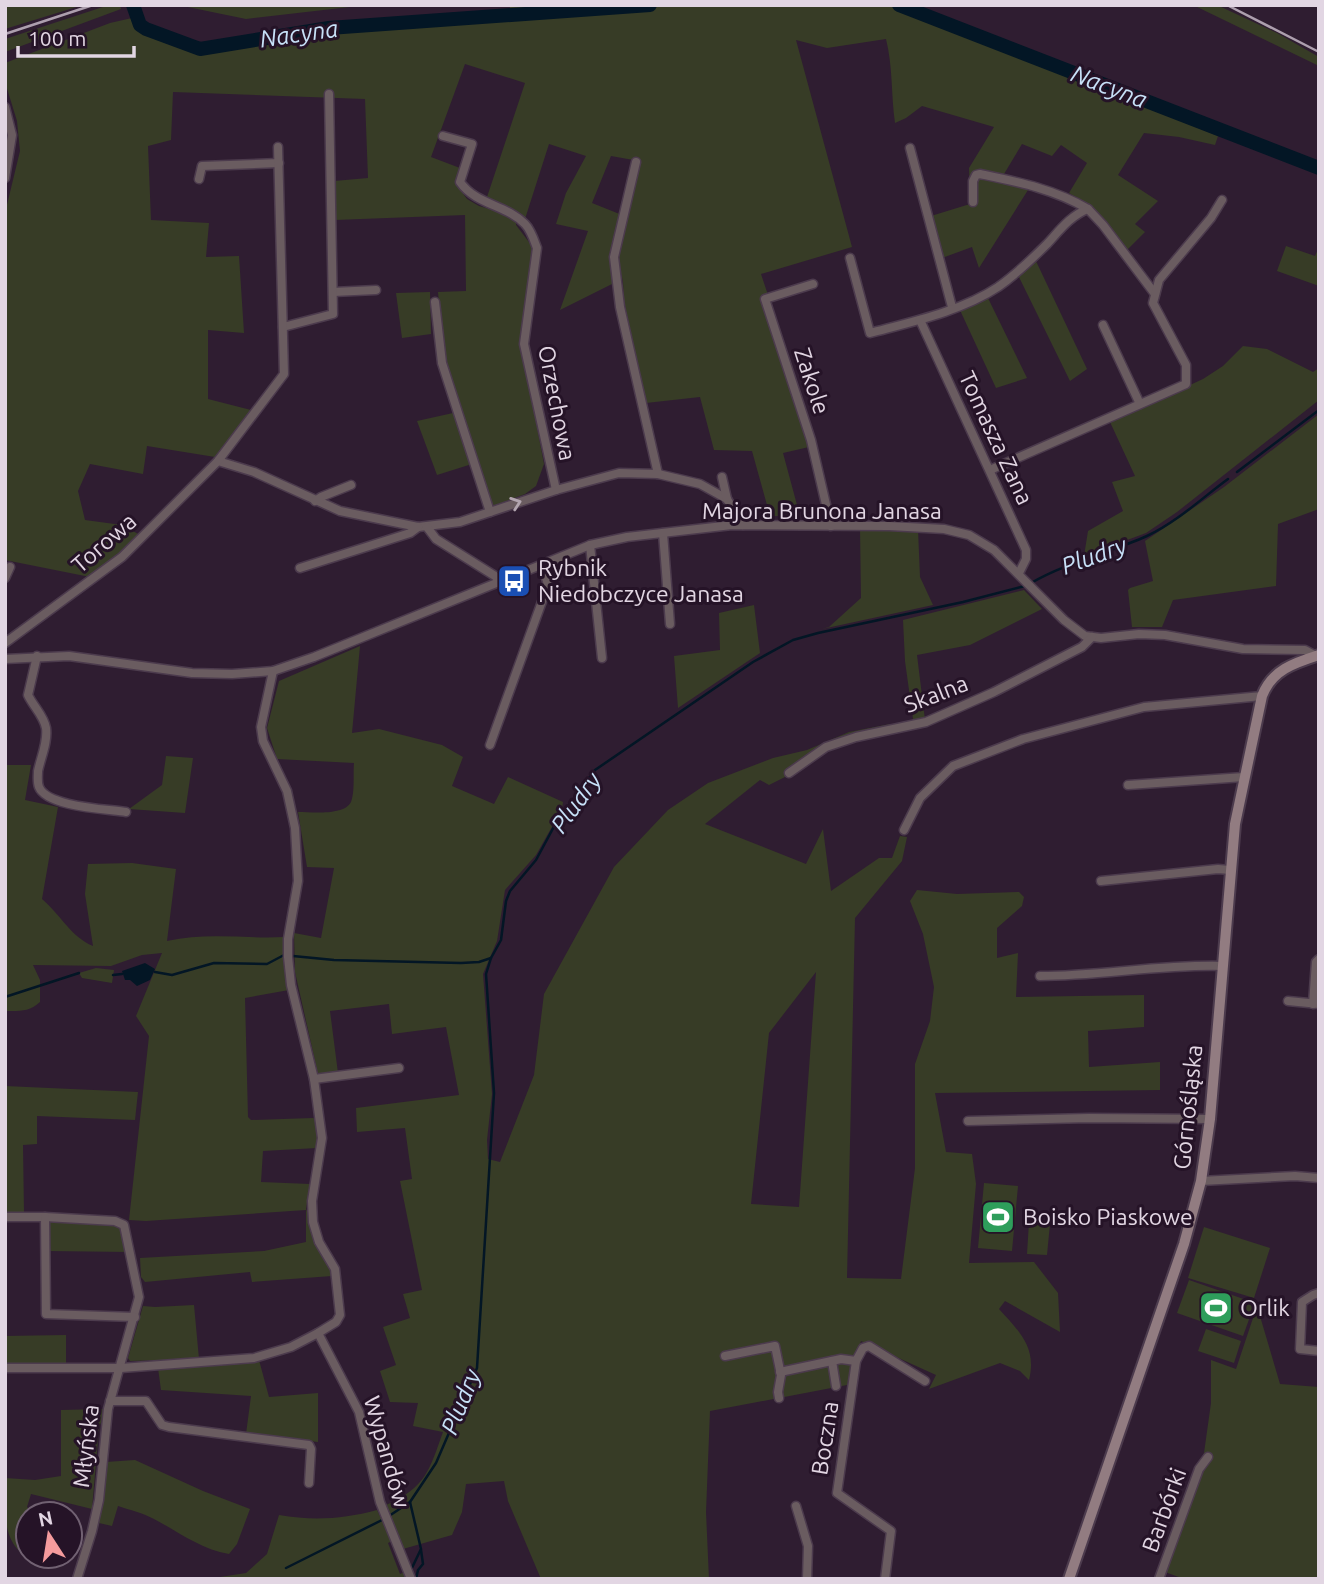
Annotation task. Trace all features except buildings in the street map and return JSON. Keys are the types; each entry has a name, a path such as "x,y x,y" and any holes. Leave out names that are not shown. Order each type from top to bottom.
{"street":[{"path":"283,327 333,314 329,94"},
{"path":"5,107 12,135 5,178"},
{"name":"Orzechowa","path":"443,136 472,144 460,182 467,192 524,222 537,248 524,344 556,490"},
{"path":"218,461 284,374 278,147"},
{"path":"910,148 952,307"},
{"path":"636,162 614,257 620,307 657,474"},
{"path":"199,179 202,166 279,163"},
{"path":"973,202 973,181 979,174 1044,189 1070,199 1088,209 1103,225 1155,294"},
{"path":"990,470 1186,384 1186,365 1153,303 1159,280 1211,218 1222,200"},
{"path":"850,258 870,332 920,320 999,286 1034,257 1078,213 1088,209"},
{"name":"Zakole","path":"813,284 765,299 811,440 831,526"},
{"path":"332,292 376,290"},
{"path":"435,302 442,363 490,512"},
{"name":"Tomasza Zana","path":"920,320 1026,550 1021,575"},
{"path":"1103,325 1140,404"},
{"name":"Orzechowa","path":"218,461 254,472 340,511 422,527 451,525 556,490 619,473 657,474 700,484 727,499"},
{"name":"Torowa","path":"5,643 122,557 218,461"},
{"path":"722,477 727,499 743,525"},
{"path":"315,501 321,496 351,485"},
{"name":"Majora Brunona Janasa","path":"5,659 76,657 208,674 273,671 314,657 590,545 618,538 743,525 923,526 954,530 988,545 1070,626 1080,634 1092,637"},
{"name":"Orzechowa","path":"300,568 422,527"},
{"name":"Orzechowa","path":"422,527 499,582"},
{"path":"663,533 670,624"},
{"path":"590,545 602,657"},
{"path":"490,745 548,585 542,564"},
{"path":"5,578 10,567"},
{"path":"1092,637 1161,635 1251,649 1305,650 1317,655"},
{"name":"Skalna","path":"789,773 814,754 839,742 926,722 983,697 1082,647 1092,637"},
{"name":"Górnośląska","path":"1069,1579 1179,1256 1201,1181 1210,1119 1230,870 1237,815 1261,701 1268,684 1278,673 1291,664 1317,655"},
{"path":"37,656 28,695 47,731 38,771 40,790 65,803 126,812"},
{"path":"5,1368 121,1368 254,1359 291,1347 336,1322 340,1307 335,1269 318,1242 313,1222 312,1201 322,1138 314,1079 291,985 288,957 288,939 298,881 295,828 287,791 268,754 261,727 273,671"},
{"path":"904,830 920,798 953,766 1023,739 1144,707 1237,699 1261,701"},
{"path":"1128,785 1244,777"},
{"path":"1101,881 1230,870"},
{"path":"1288,1001 1316,1004 1319,959"},
{"path":"1040,976 1223,966"},
{"path":"314,1079 399,1068"},
{"path":"968,1121 1210,1119"},
{"path":"1201,1181 1296,1176 1319,1178"},
{"name":"Młyńska","path":"5,1217 115,1221 124,1225 139,1297 110,1401 99,1500 77,1579"},
{"path":"45,1217 46,1314 135,1318"},
{"path":"1319,1293 1302,1302 1300,1349 1319,1351"},
{"name":"Wypandów","path":"318,1333 359,1412 380,1502 411,1579"},
{"path":"725,1356 775,1346 780,1372 779,1398"},
{"path":"780,1372 841,1359 856,1361 863,1348 869,1346 925,1381"},
{"path":"832,1361 836,1387"},
{"name":"Boczna","path":"856,1361 837,1493 891,1531 885,1579"},
{"path":"110,1401 146,1401 162,1425 169,1427 309,1445 309,1483"},
{"name":"Barbórki","path":"1159,1579 1199,1469 1208,1457"},
{"path":"796,1506 808,1546 807,1579"}],"green space":[{"path":"5,5 83,5 5,29"},
{"path":"109,5 120,5 121,9 5,52 5,39"},
{"path":"178,5 367,5 246,19"},
{"path":"510,5 597,5 510,12"},
{"path":"677,5 892,5 1218,136 1215,145 1144,133 1118,175 1158,201 1135,224 1145,232 1127,250 1086,204 1069,193 1087,163 1061,145 1052,156 1022,144 1001,179 1028,190 979,268 972,247 942,258 931,216 970,204 969,168 994,127 922,106 895,123 886,39 827,48 796,40 852,247 761,274 768,295 761,296 809,447 783,453 800,516 770,516 752,451 714,450 700,397 646,403 617,256 639,161 611,156 592,203 622,215 609,255 614,283 560,310 588,231 556,224 566,193 586,156 549,144 525,219 486,200 525,83 465,64 431,157 460,168 459,188 467,199 516,221 516,225 535,250 521,343 544,464 536,486 525,494 493,506 444,360 438,292 466,291 465,215 335,220 334,181 368,178 365,99 173,92 171,140 148,146 151,220 209,223 206,257 239,256 244,333 208,330 208,399 251,410 215,457 147,446 143,474 90,464 78,491 85,520 122,525 140,535 90,577 5,560 5,213 20,151 17,121 5,82 5,63 110,23 132,18 138,28 151,36 206,52 328,31"},
{"path":"1193,5 1217,5 1277,33 1319,57 1319,66"},
{"path":"1286,246 1315,256 1319,247 1319,286 1277,271"},
{"path":"1035,259 1087,369 1070,381 1017,273"},
{"path":"430,292 431,334 402,338 396,293"},
{"path":"987,296 1027,378 996,388 959,308"},
{"path":"1243,346 1267,349 1313,372 1319,368 1319,400 1177,512 1146,533 1084,556 1088,531 1123,511 1112,482 1135,476 1110,422 1203,379 1223,366"},
{"path":"453,413 472,464 437,475 417,421"},
{"path":"1319,414 1319,509 1278,524 1276,586 1173,600 1162,627 1132,627 1128,590 1153,581 1145,541 1224,487"},
{"path":"860,528 918,529 920,577 933,605 822,629 829,627 861,598"},
{"path":"1024,590 1042,609 970,645 917,655 925,720 913,719 905,661 903,620"},
{"path":"754,605 760,653 678,708 674,656 720,650 719,613"},
{"path":"360,646 352,733 379,729 442,745 463,757 452,786 494,804 508,777 563,802 562,809 536,855 505,890 497,941 483,974 492,1094 487,1140 488,1159 500,1162 534,1075 544,994 614,867 668,810 708,783 773,758 807,750 849,732 890,724 891,727 847,737 785,772 787,776 769,785 760,780 705,824 806,864 823,829 831,891 879,858 892,858 900,836 907,837 902,861 855,918 847,1278 901,1279 915,1168 915,1064 930,1021 934,987 923,934 910,901 917,890 957,894 1019,892 1024,897 1022,906 997,928 997,958 1018,953 1016,997 1144,995 1144,1027 1088,1031 1089,1067 1160,1062 1160,1090 935,1093 946,1152 972,1154 976,1184 969,1263 1034,1262 1058,1293 1060,1332 1005,1301 999,1309 1020,1333 1029,1350 1029,1380 1020,1371 1000,1363 929,1389 936,1375 861,1341 847,1385 710,1411 706,1512 709,1579 541,1579 508,1501 504,1481 466,1484 462,1512 452,1535 403,1549 386,1505 418,1484 434,1457 443,1432 413,1426 418,1403 390,1402 380,1371 396,1365 383,1327 410,1318 403,1294 422,1290 400,1181 412,1179 405,1128 357,1132 356,1108 459,1095 446,1027 392,1034 389,1004 330,1011 338,1073 318,1074 295,972 294,933 321,938 334,868 307,867 298,812 327,812 347,806 353,793 354,763 277,759 267,728 279,681","holes":["816,972 799,1207 751,1204 769,1033"]},
{"path":"166,756 193,758 185,813 129,809 162,785"},
{"path":"5,765 31,765 25,800 58,807 42,899 85,942 93,946 85,894 88,864 132,863 176,869 167,941 211,936 284,937 289,990 245,998 248,1117 251,1120 317,1120 317,1148 263,1151 261,1182 310,1184 306,1209 333,1267 332,1276 252,1282 250,1272 145,1282 141,1277 140,1258 264,1251 306,1242 306,1210 129,1220 149,1036 136,1016 162,953 142,955 111,966 33,965 40,980 40,1002 28,1009 5,1011"},
{"path":"96,968 114,970 112,983 82,978 79,973"},
{"path":"5,1086 138,1092 135,1120 37,1116 37,1144 23,1145 24,1213 5,1213"},
{"name":"Boisko Piaskowe","path":"984,1183 1018,1186 1012,1251 978,1248"},
{"path":"47,1220 122,1227 130,1252 47,1251"},
{"path":"1029,1222 1050,1224 1047,1255 1027,1254"},
{"path":"1204,1227 1270,1248 1254,1298 1188,1278"},
{"name":"Orlik","path":"1189,1280 1255,1303 1243,1336 1177,1313"},
{"path":"194,1305 199,1359 130,1361 128,1358 143,1306"},
{"path":"1257,1306 1280,1384 1319,1387 1319,1579 1184,1579 1165,1572 1204,1453 1211,1403 1211,1360 1236,1369"},
{"name":"Orlik","path":"1206,1329 1241,1341 1234,1363 1198,1351"},
{"path":"66,1335 66,1365 5,1365 5,1336"},
{"path":"259,1360 269,1397 318,1393 318,1442 246,1434 251,1396 161,1390 158,1368"},
{"path":"61,1410 105,1411 99,1428 92,1509 84,1507 84,1500 55,1500 31,1494 29,1500 14,1500 14,1544 5,1517 5,1478 35,1480 61,1476"},
{"path":"135,1460 250,1509 237,1544 229,1554 190,1540 150,1517 118,1506 112,1526 99,1523 106,1462"},
{"path":"377,1510 392,1541 388,1543 400,1574 405,1572 407,1579 207,1579 246,1573 267,1554 279,1515 328,1518"}],"water":[{"path":"145,963 155,969 150,980 137,986 130,980 125,980 122,971"}],"waterway":[{"name":"Nacyna","path":"133,5 140,25 146,29 200,49 329,28 650,5"},
{"name":"Nacyna","path":"899,5 1319,168"},
{"name":"Nacyna","path":"1281,148 1282,154"},
{"name":"Pludry","path":"1237,472 1319,410"},
{"name":"Pludry","path":"1031,583 1059,569 1147,536 1179,517 1228,479"},
{"name":"Pludry","path":"286,1568 386,1518 410,1502 436,1463 477,1368 494,1093 486,974 501,940 506,901 510,891 536,860 557,821 595,770 753,662 793,640 1025,586"},
{"path":"155,972 172,975 214,963 267,964 284,955"},
{"path":"293,956 334,960 461,963 491,958"},
{"path":"5,997 79,973"},
{"path":"113,975 122,974"},
{"path":"410,1502 421,1549 410,1572"},
{"path":"416,1579 423,1564 421,1550"}],"railway":[{"path":"5,34 93,5"},
{"path":"1227,5 1319,52"}],"place":[{"name":"Rybnik Niedobczyce Janasa","path":"514,581"},
{"name":"Boisko Piaskowe","path":"998,1217"},
{"name":"Orlik","path":"1216,1308"}]}
